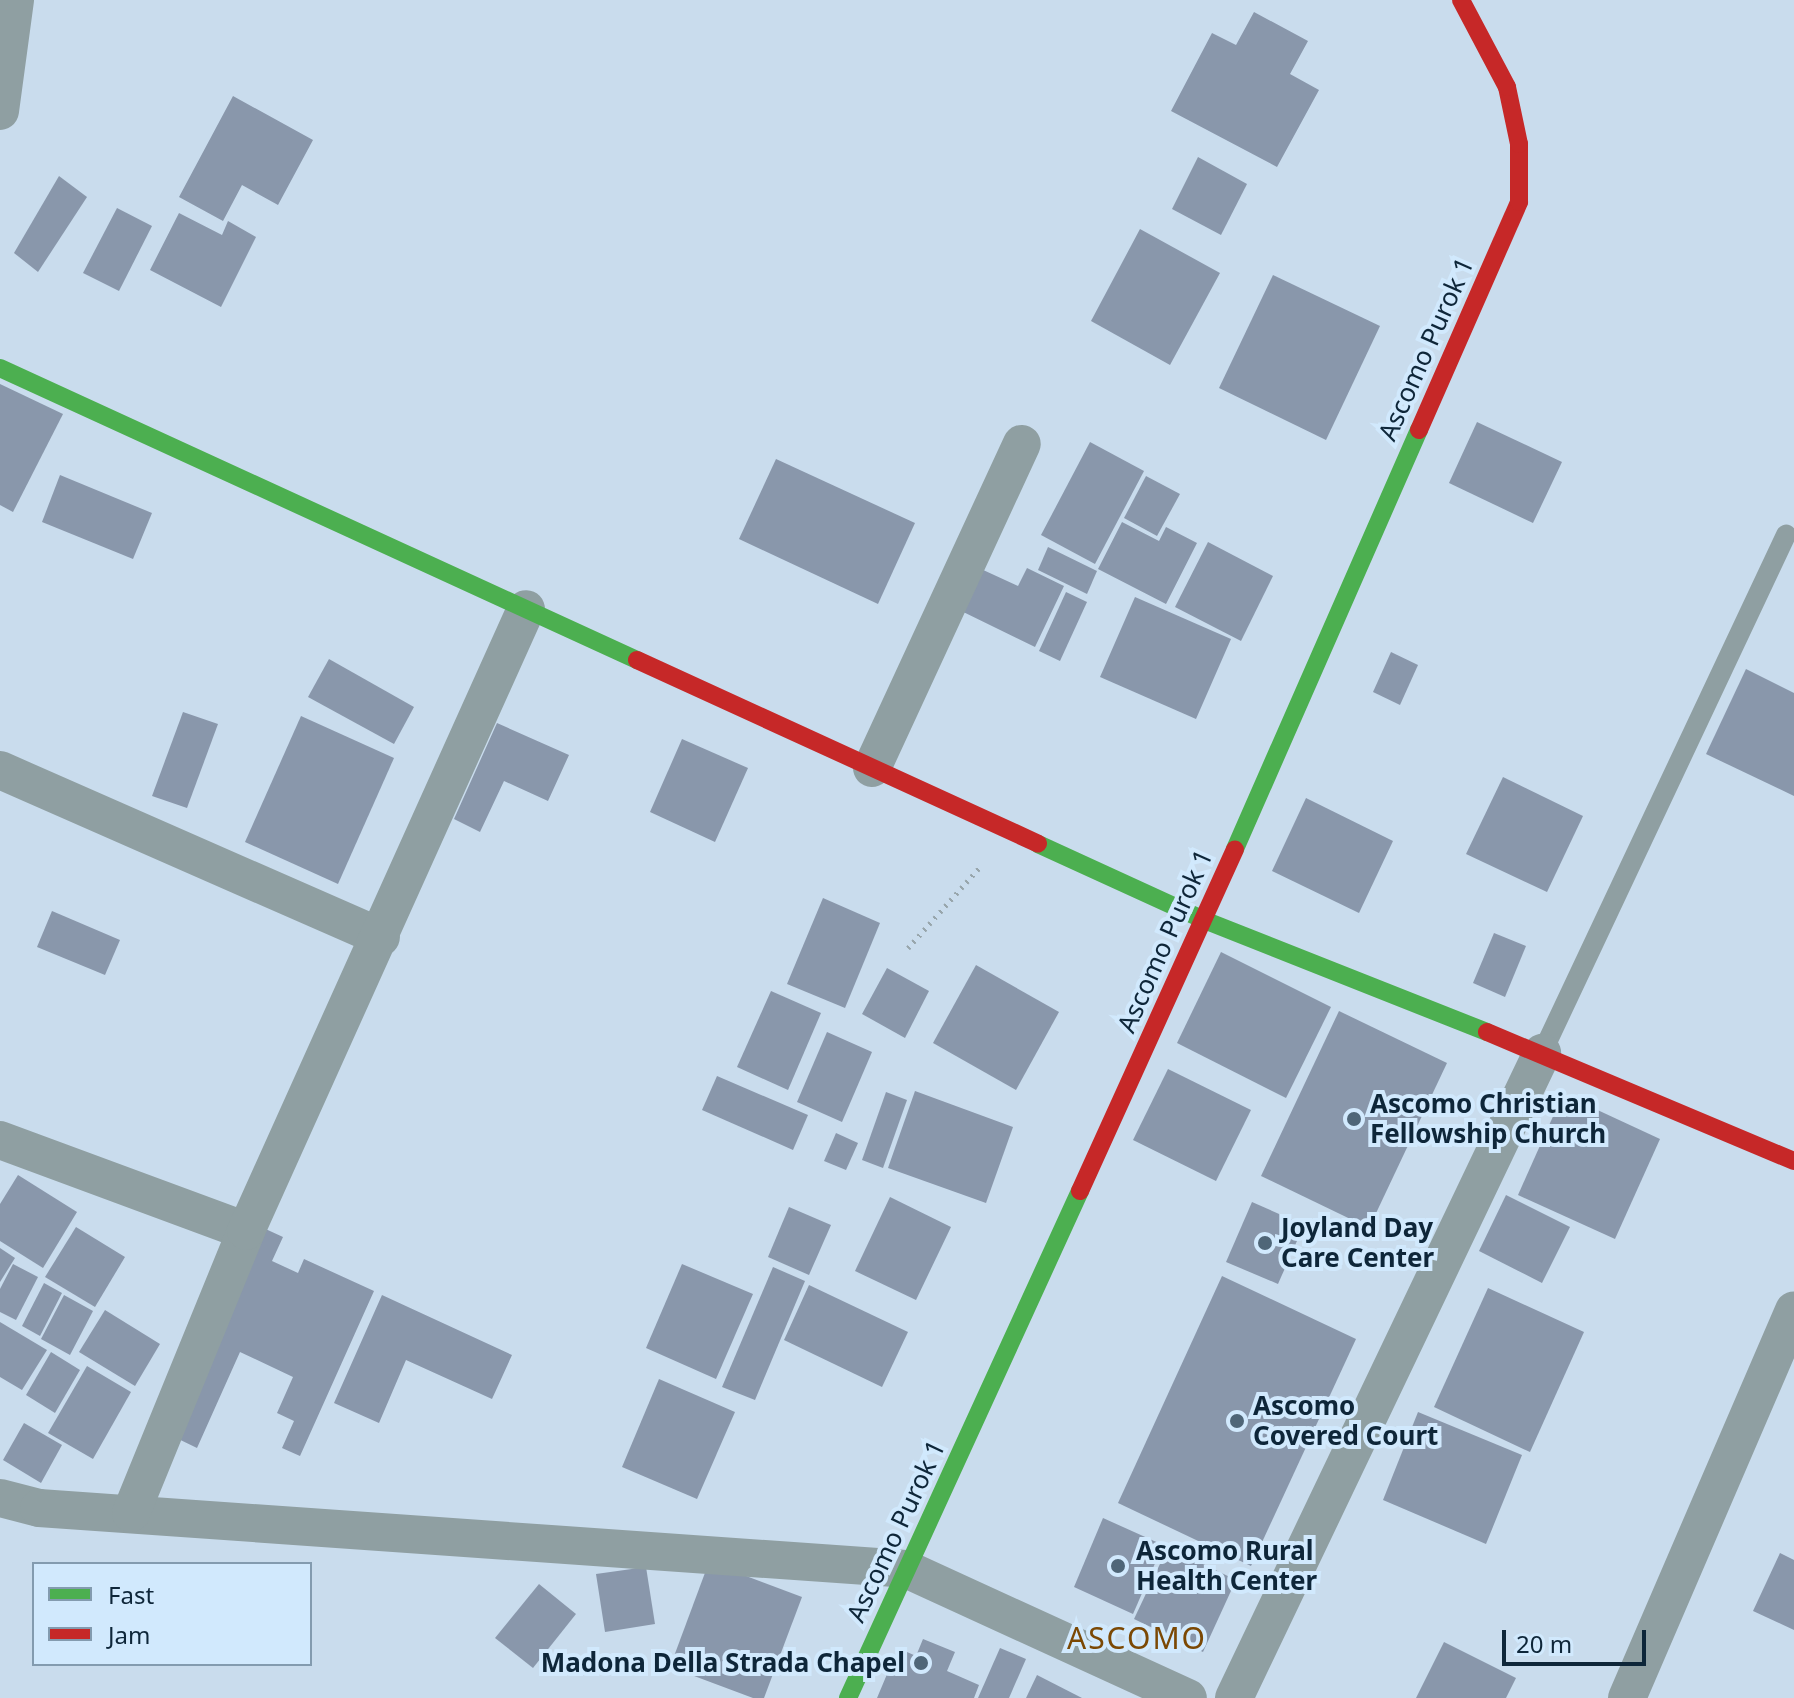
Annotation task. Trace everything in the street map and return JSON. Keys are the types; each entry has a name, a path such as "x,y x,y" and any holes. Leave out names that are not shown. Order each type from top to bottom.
{"street":[{"path":"0,111 15,0"},
{"name":"Ascomo Purok 1","path":"848,1698 1204,920 1519,202 1519,144 1507,87 1480,30 1461,0"},
{"path":"0,368 1204,920 1542,1053 1794,1161"},
{"path":"872,768 1022,444"},
{"path":"131,1513 246,1231 381,937 526,609"},
{"path":"0,770 381,937"},
{"path":"1234,1698 1542,1053"},
{"path":"0,1140 246,1231"},
{"path":"1627,1698 1794,1310"},
{"path":"0,1498 39,1508 906,1569 1188,1698"}],"lane":[{"path":"1542,1053 1786,535"}],"path":[{"path":"908,948 1011,832"}],"building":[{"path":"1254,12 1308,41 1290,74 1319,90 1277,167 1171,111 1212,33 1236,45"},
{"path":"233,96 313,140 278,205 242,185 223,221 179,197"},
{"path":"1198,157 1247,184 1221,235 1172,209"},
{"path":"59,176 87,197 38,272 14,253"},
{"path":"117,208 152,226 119,291 83,273"},
{"path":"179,213 222,235 228,221 256,237 221,307 150,270"},
{"path":"1140,229 1220,273 1170,365 1091,321"},
{"path":"1273,275 1380,326 1326,440 1219,388"},
{"path":"0,384 63,414 13,512 0,505"},
{"path":"1477,422 1562,462 1533,523 1449,483"},
{"path":"1090,442 1144,471 1095,564 1041,535"},
{"path":"776,459 915,523 878,604 739,539"},
{"path":"60,475 152,513 133,559 42,522"},
{"path":"1146,476 1180,494 1157,536 1124,518"},
{"path":"1122,522 1159,541 1166,527 1197,543 1166,604 1098,569"},
{"path":"1208,542 1273,576 1241,641 1175,607"},
{"path":"1048,547 1097,571 1087,594 1038,570"},
{"path":"968,563 1018,586 1027,568 1064,586 1035,647 949,605"},
{"path":"1066,592 1087,602 1060,661 1039,651"},
{"path":"1135,597 1231,639 1196,719 1100,677"},
{"path":"1391,652 1418,665 1400,705 1373,692"},
{"path":"329,659 414,707 394,744 308,697"},
{"path":"1746,669 1794,693 1794,796 1706,754"},
{"path":"183,712 218,724 187,808 152,796"},
{"path":"301,716 394,758 338,884 245,842"},
{"path":"497,723 569,755 548,801 504,781 480,832 454,819"},
{"path":"682,739 748,768 715,842 650,812"},
{"path":"1503,777 1583,816 1547,892 1466,854"},
{"path":"1306,798 1393,841 1359,913 1272,871"},
{"path":"823,898 880,923 845,1008 787,984"},
{"path":"52,911 120,940 105,975 37,947"},
{"path":"1494,933 1526,946 1505,997 1473,983"},
{"path":"1221,952 1331,1007 1286,1098 1177,1043"},
{"path":"976,965 1059,1012 1016,1090 933,1043"},
{"path":"887,968 929,991 905,1038 862,1014"},
{"path":"771,991 821,1013 788,1090 737,1067"},
{"name":"Ascomo Christian Fellowship Church","path":"1339,1011 1447,1063 1369,1228 1261,1176"},
{"path":"827,1032 872,1052 842,1122 797,1102"},
{"path":"1168,1069 1251,1110 1216,1181 1133,1140"},
{"path":"717,1076 808,1115 793,1150 702,1110"},
{"path":"915,1091 1013,1127 986,1203 888,1168"},
{"path":"886,1092 907,1100 883,1168 862,1160"},
{"path":"1563,1094 1660,1139 1615,1239 1518,1195"},
{"path":"836,1133 858,1143 846,1170 824,1161"},
{"path":"18,1175 77,1212 43,1268 0,1241 0,1204"},
{"path":"1506,1195 1570,1227 1542,1283 1479,1251"},
{"path":"890,1197 951,1227 916,1300 855,1271"},
{"name":"Joyland Day Care Center","path":"1252,1202 1304,1225 1278,1284 1226,1262"},
{"path":"789,1207 831,1225 809,1275 768,1257"},
{"path":"259,1226 283,1237 272,1261 298,1273 304,1259 374,1291 300,1456 282,1448 294,1421 277,1413 293,1377 240,1352 197,1448 166,1433"},
{"path":"76,1227 125,1257 95,1307 45,1277"},
{"path":"0,1248 15,1258 0,1282"},
{"path":"13,1264 38,1277 16,1320 0,1312 0,1289"},
{"path":"682,1264 753,1294 716,1379 646,1348"},
{"path":"773,1267 805,1281 755,1400 722,1387"},
{"name":"Ascomo Covered Court","path":"1222,1276 1356,1339 1251,1566 1118,1503"},
{"path":"44,1283 62,1293 40,1336 22,1326"},
{"path":"809,1285 908,1332 882,1387 784,1340"},
{"path":"1488,1288 1584,1332 1530,1452 1434,1407"},
{"path":"64,1295 93,1311 70,1355 41,1339"},
{"path":"382,1295 512,1355 492,1399 406,1360 379,1423 334,1403"},
{"path":"105,1310 160,1344 135,1386 79,1352"},
{"path":"0,1322 47,1350 22,1390 0,1377"},
{"path":"51,1352 80,1370 55,1413 26,1395"},
{"path":"87,1366 131,1392 93,1459 48,1433"},
{"path":"659,1379 735,1412 697,1499 622,1467"},
{"path":"1418,1412 1522,1455 1486,1544 1383,1500"},
{"path":"24,1423 62,1445 41,1483 3,1460"},
{"name":"Ascomo Rural Health Center","path":"1103,1518 1163,1545 1133,1614 1074,1587"},
{"path":"1168,1547 1236,1580 1203,1652 1134,1619"},
{"path":"1780,1553 1794,1560 1794,1630 1753,1611"},
{"path":"709,1562 802,1597 764,1698 753,1698 670,1667"},
{"path":"646,1567 655,1624 605,1632 596,1574"},
{"path":"539,1584 576,1614 533,1668 495,1638"},
{"name":"Madona Della Strada Chapel","path":"923,1639 955,1652 947,1671 979,1685 974,1698 877,1698 898,1648 916,1656"},
{"path":"1444,1642 1516,1678 1506,1698 1416,1698"},
{"path":"1000,1648 1026,1659 1009,1698 978,1698"},
{"path":"1037,1675 1082,1698 1026,1698"}],"traffic: fast":[{"path":"0,368 637,660"},
{"path":"1235,849 1419,430"},
{"path":"1038,844 1204,920 1487,1032"},
{"path":"848,1698 1080,1191"}],"traffic: jam":[{"path":"1419,430 1519,202 1519,144 1507,87 1461,0"},
{"path":"637,660 1038,844"},
{"path":"1080,1191 1235,849"},
{"path":"1487,1032 1794,1161"}],"place":[{"name":"Ascomo Christian Fellowship Church","path":"1354,1119"},
{"name":"Joyland Day Care Center","path":"1265,1243"},
{"name":"Ascomo Covered Court","path":"1237,1421"},
{"name":"Ascomo Rural Health Center","path":"1118,1566"},
{"name":"Madona Della Strada Chapel","path":"921,1663"}],"district":[{"name":"ASCOMO","path":"1137,1638"}]}
